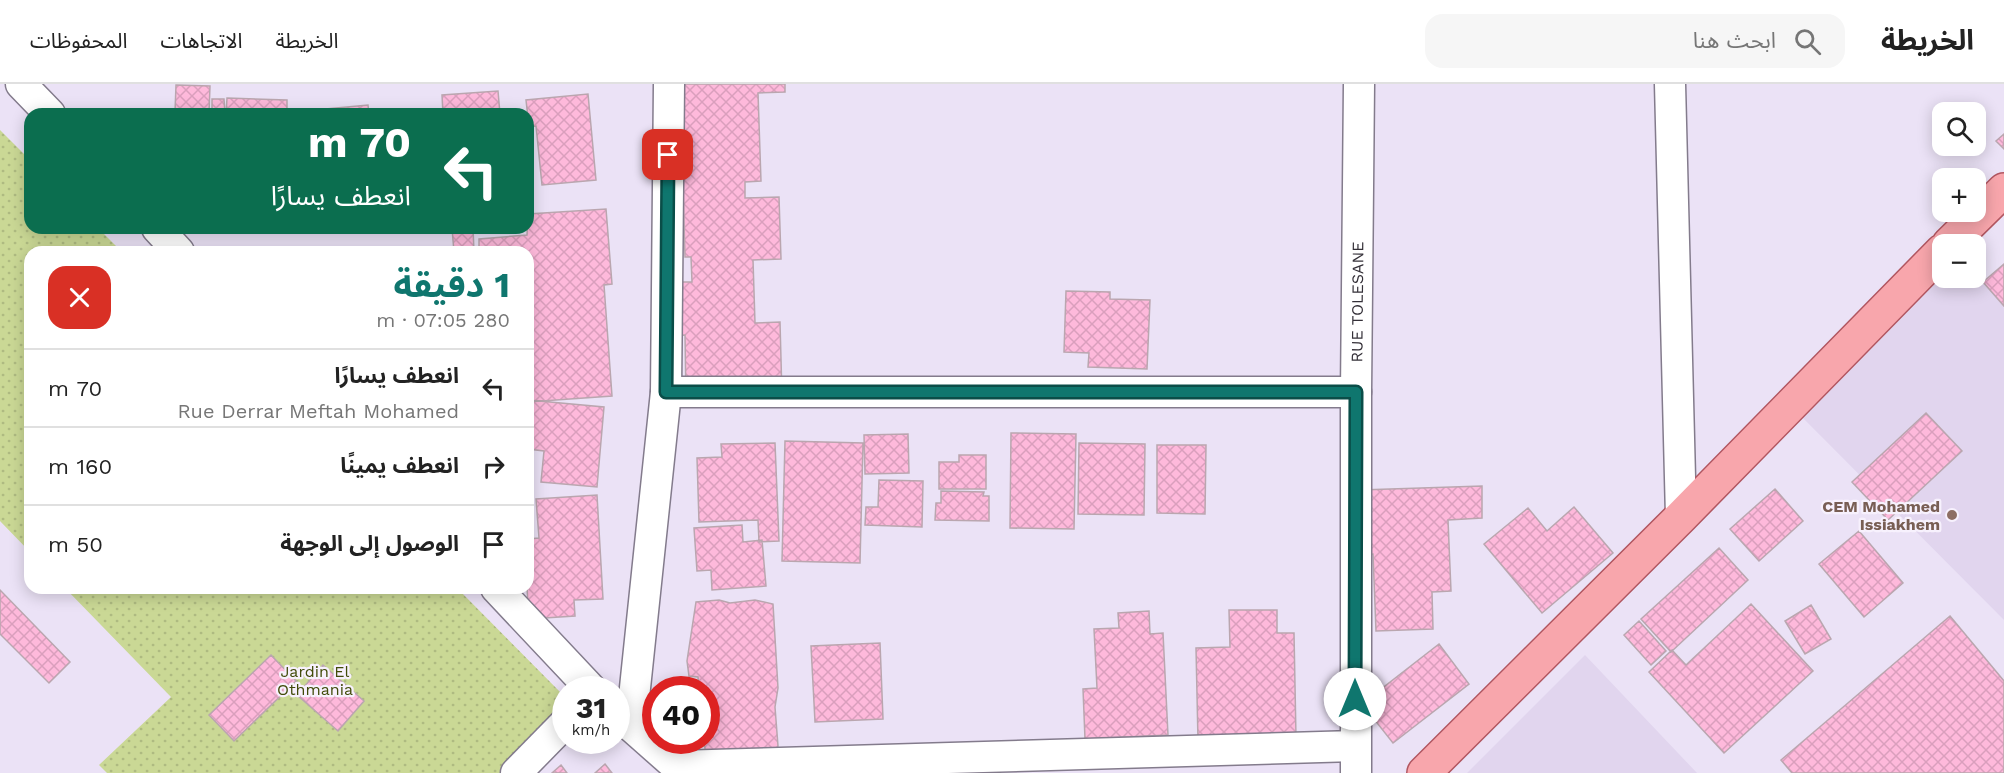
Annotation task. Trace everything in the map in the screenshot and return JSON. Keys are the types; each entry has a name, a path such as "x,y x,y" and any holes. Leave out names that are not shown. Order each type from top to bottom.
{"main road":[{"path":"1959,234 2004,190"},
{"path":"1424,773 1681,517 1932,261"}],"street":[{"path":"21,84 44,108"},
{"path":"630,676 666,392 669,84"},
{"name":"RUE TOLESANE","path":"1356,760 1359,84"},
{"path":"1670,84 1681,517"},
{"path":"162,234 174,246"},
{"path":"666,392 1356,392"},
{"path":"502,594 578,676"},
{"path":"630,724 680,770 1356,760"},
{"path":"516,773 552,736"}],"shaded area":[{"name":"CEM Mohamed Issiakhem","path":"1932,265 1932,288 1986,288 1986,279 2004,296 2004,620 1794,409"},
{"path":"1585,655 1697,773 1467,773"}],"green space":[{"path":"0,130 24,154 24,234 104,234 116,246 24,246 24,546 0,521"},
{"name":"Jardin El Othmania","path":"71,594 463,594 552,684 552,726 504,773 107,773 99,765 171,697"}],"building":[{"path":"680,84 785,84 785,92 758,93 761,181 745,182 745,198 779,197 781,259 753,260 755,323 780,322 782,396 686,399 685,335 675,336 673,282 692,282 691,257 685,257"},
{"path":"176,85 210,86 209,108 175,108"},
{"path":"498,91 499,108 443,108 442,95"},
{"path":"588,94 596,180 542,185 536,126 534,126 534,108 527,108 526,100"},
{"path":"227,98 287,100 287,108 226,108"},
{"path":"212,99 224,99 225,108 212,108"},
{"path":"368,105 368,108 336,108"},
{"path":"2004,134 2004,149 1996,141"},
{"path":"606,209 612,284 604,285 612,396 534,402 534,246 479,246 479,239 534,234 534,214"},
{"path":"452,234 473,234 474,246 454,246"},
{"path":"2004,264 2004,306 1986,285 1986,279"},
{"path":"1066,291 1110,292 1110,299 1150,300 1147,369 1088,367 1089,353 1064,352"},
{"path":"534,401 604,407 597,487 541,482 544,451 534,450"},
{"path":"1926,413 1962,451 1888,520 1852,482"},
{"path":"1011,433 1076,434 1074,529 1010,528"},
{"path":"908,434 909,473 865,474 864,435"},
{"path":"785,441 863,443 860,563 782,561"},
{"path":"775,443 779,541 759,542 758,520 699,522 697,458 722,457 721,444"},
{"path":"1079,443 1145,444 1144,515 1078,514"},
{"path":"1157,445 1206,445 1205,514 1157,513"},
{"path":"959,455 986,455 986,489 939,489 939,462 959,462"},
{"path":"879,480 923,481 922,527 865,525 866,507 878,507"},
{"path":"1482,486 1482,518 1448,520 1451,591 1432,592 1433,629 1376,631 1373,554 1363,555 1360,490"},
{"path":"1775,489 1803,521 1759,561 1730,529"},
{"path":"941,491 984,492 983,496 989,496 989,521 935,520 936,503 941,503"},
{"path":"597,495 603,599 574,600 575,616 529,619 527,594 534,594 534,538 539,538 536,499"},
{"path":"1574,507 1613,553 1542,613 1484,544 1528,508 1547,531"},
{"path":"742,525 743,542 762,540 766,586 712,590 711,570 697,571 694,528"},
{"path":"1859,531 1903,583 1864,617 1819,564"},
{"path":"1719,548 1748,580 1671,652 1641,619"},
{"path":"0,590 70,662 49,683 0,634"},
{"path":"719,600 730,603 755,600 773,604 778,688 775,707 778,746 776,755 706,756 706,754 720,754 720,676 689,676 687,661 696,602"},
{"path":"1751,604 1813,671 1724,753 1649,672 1672,650 1686,665"},
{"path":"1811,605 1831,639 1805,654 1785,621"},
{"path":"1229,610 1277,610 1277,633 1294,633 1296,737 1198,741 1196,648 1230,647"},
{"path":"1149,611 1150,634 1163,633 1168,735 1085,739 1083,689 1097,688 1094,629 1119,628 1118,613"},
{"path":"1950,616 2004,681 2004,773 1792,773 1781,760"},
{"path":"1639,621 1666,651 1651,665 1624,635"},
{"path":"880,643 883,719 815,722 811,646"},
{"path":"1439,644 1469,684 1393,743 1362,704"},
{"path":"271,655 296,681 234,741 209,715"},
{"path":"323,665 364,701 338,731 297,695"},
{"path":"605,764 612,773 595,773"},
{"path":"561,765 567,773 552,773"}],"place":[{"name":"CEM Mohamed Issiakhem","path":"1952,515"}],"route":[{"path":"668,155 666,392 1356,392 1355,699"}]}
